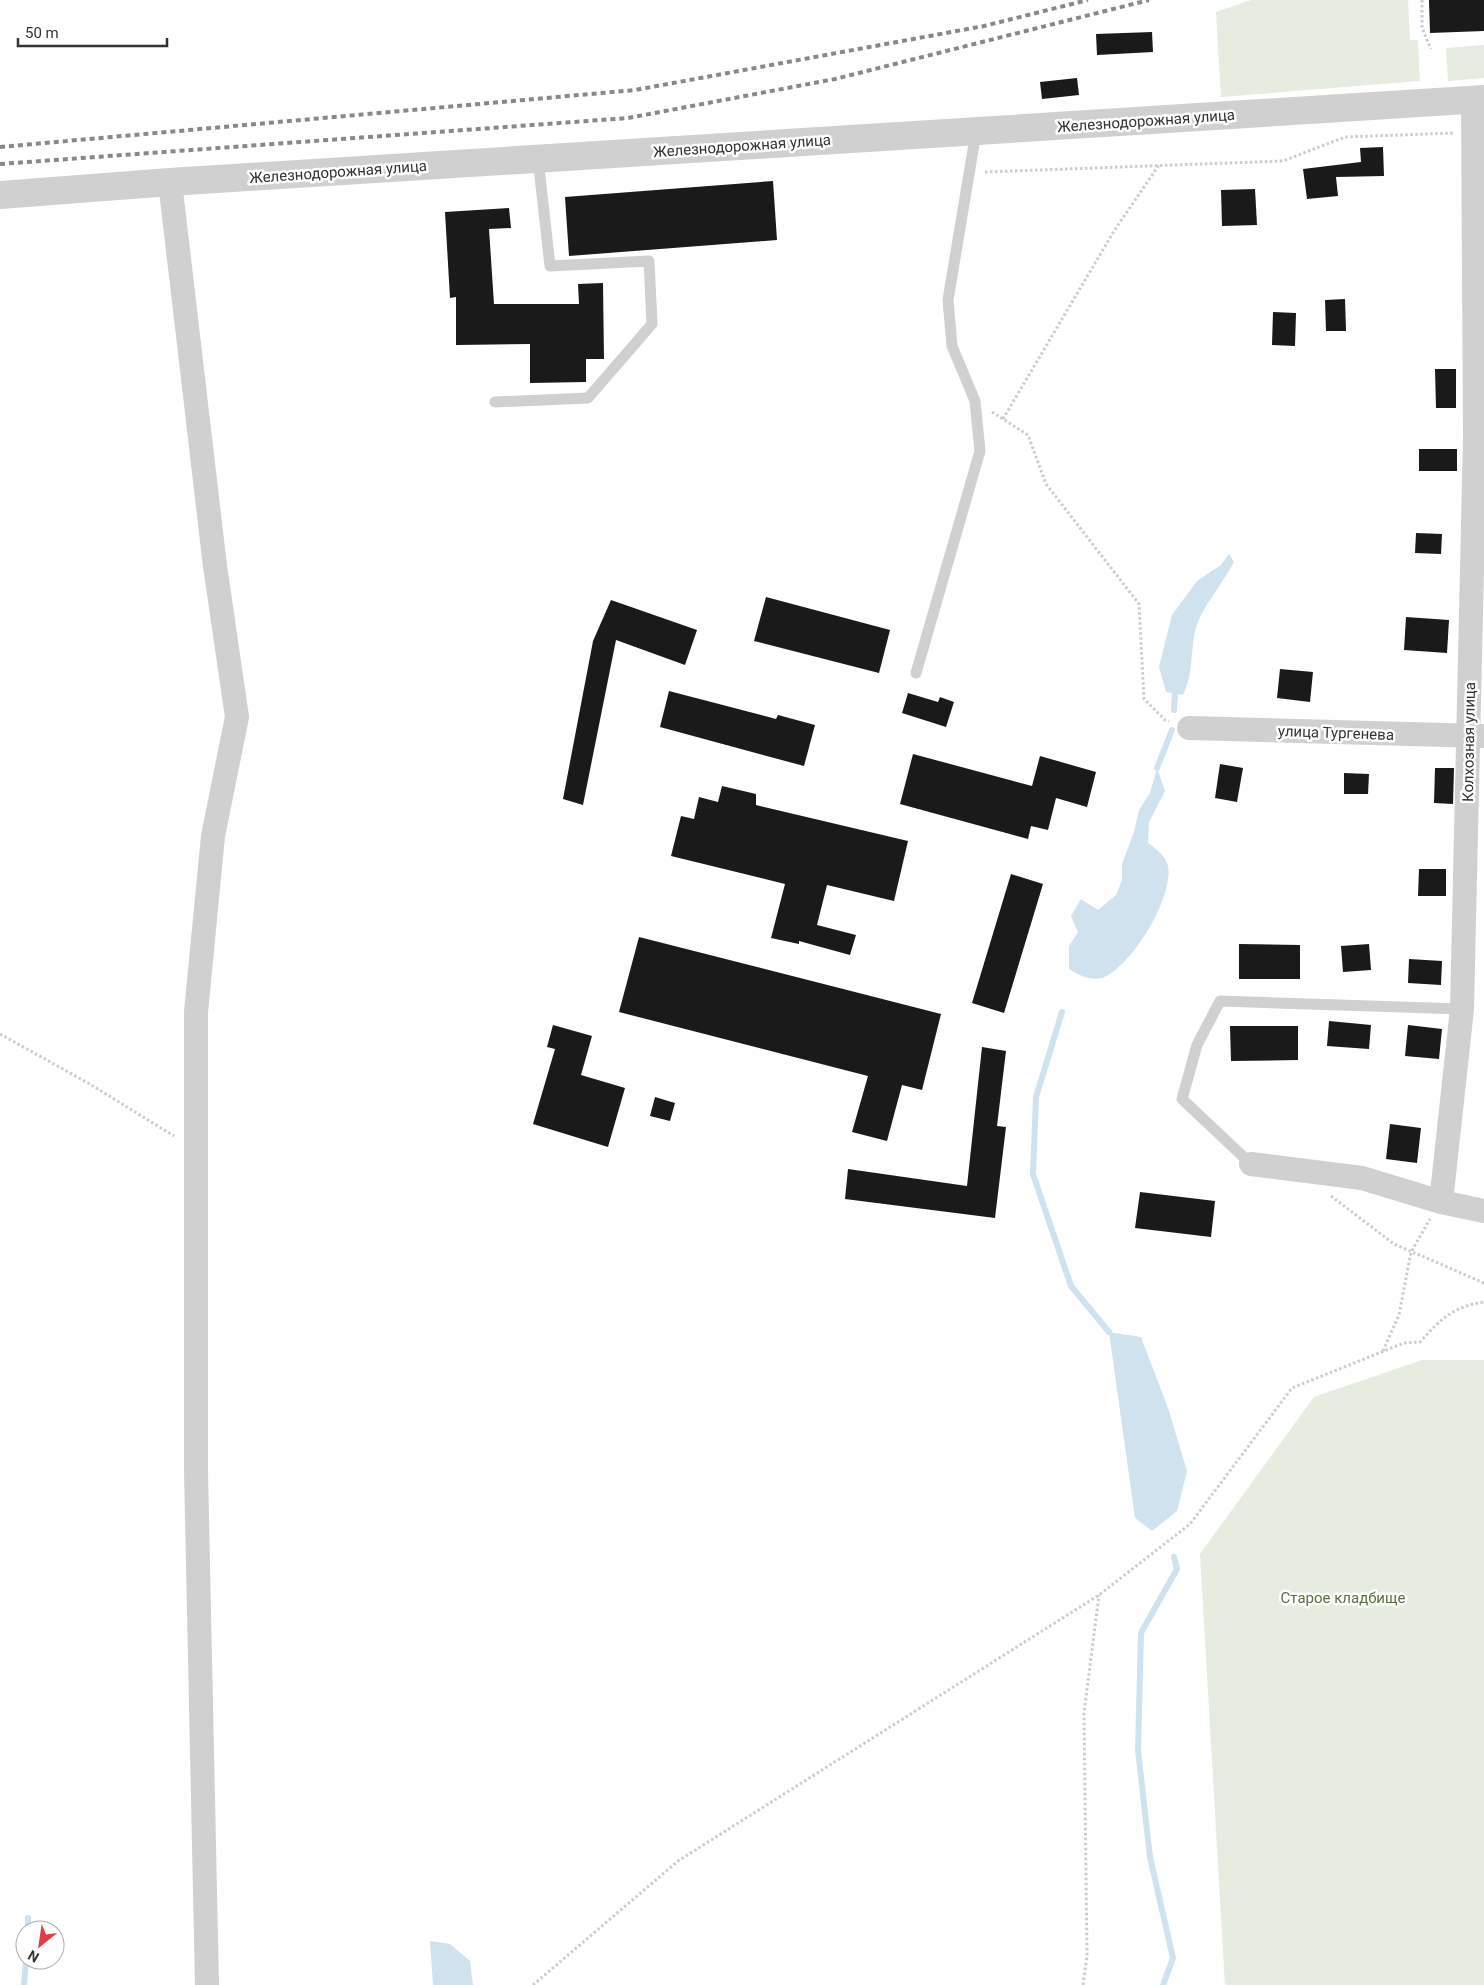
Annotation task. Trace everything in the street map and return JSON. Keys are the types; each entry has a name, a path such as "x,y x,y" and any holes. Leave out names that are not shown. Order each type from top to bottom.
{"street":[{"name":"Железнодорожная улица","path":"0,195 170,182 1478,100"},
{"name":"Колхозная улица","path":"1440,1202 1462,1009 1477,737 1472,132 1478,100"},
{"path":"170,182 214,566 237,717 213,836 196,1012 196,1471 207,1985"},
{"name":"улица Тургенева","path":"1189,728 1477,737"},
{"path":"1251,1164 1362,1178 1440,1202 1484,1211"}],"lane":[{"path":"916,673 980,451 975,401 952,346 948,300 976,132"},
{"path":"496,402 588,398 652,324 649,261 550,266 538,159"},
{"path":"1251,1164 1182,1099 1197,1045 1220,1001 1462,1009"}],"path":[{"path":"1422,0 1422,28 1431,49"},
{"path":"969,172 1283,161 1345,137 1472,132"},
{"path":"1002,419 1114,231 1159,165"},
{"path":"975,401 1028,435 1046,484 1139,604 1144,699 1165,720 1189,728"},
{"path":"0,1034 196,1149"},
{"path":"1326,1193 1394,1244 1484,1283"},
{"path":"1383,1351 1399,1315 1411,1252 1440,1202"},
{"path":"532,1985 678,1860 1099,1595 1190,1524 1292,1388 1404,1343 1420,1342 1444,1316 1472,1304 1484,1302"},
{"path":"1083,1985 1087,1956 1084,1713 1099,1595"}],"green space":[{"path":"1251,0 1408,0 1410,40 1418,40 1420,81 1221,97 1216,12"},
{"path":"1484,45 1484,78 1448,81 1446,48"},
{"name":"Старое кладбище","path":"1422,1360 1484,1360 1484,1985 1225,1985 1200,1554 1314,1397"}],"water":[{"path":"1229,554 1234,562 1203,612 1196,628 1189,677 1183,695 1166,692 1159,667 1172,615 1197,581 1221,565"},
{"path":"1157,768 1165,791 1149,822 1148,843 1167,862 1168,879 1164,895 1148,930 1125,961 1113,972 1102,978 1093,979 1085,977 1069,969 1069,946 1078,932 1071,916 1081,899 1098,910 1116,895 1122,880 1122,864 1134,832 1139,810 1150,793"},
{"path":"1109,1332 1141,1337 1169,1411 1187,1471 1177,1511 1152,1531 1135,1518"},
{"path":"430,1941 450,1944 470,1961 473,1985 433,1985"}],"building":[{"path":"1429,0 1484,0 1484,31 1430,33"},
{"path":"1152,32 1153,52 1097,55 1096,34"},
{"path":"1077,78 1079,95 1042,99 1040,82"},
{"path":"1383,147 1384,176 1336,177 1338,196 1307,199 1303,169 1361,162 1360,148"},
{"path":"773,181 777,240 569,256 565,197"},
{"path":"1255,189 1257,225 1222,226 1221,190"},
{"path":"509,208 511,228 489,229 494,304 579,304 578,284 603,283 604,359 586,359 586,382 530,383 530,344 456,345 456,297 450,298 445,212"},
{"path":"1345,299 1346,331 1326,331 1325,300"},
{"path":"1273,312 1296,313 1295,346 1272,345"},
{"path":"1435,369 1456,369 1456,408 1436,408"},
{"path":"1419,449 1457,449 1457,471 1419,471"},
{"path":"1416,533 1442,534 1441,554 1415,553"},
{"path":"766,597 890,630 879,673 754,641"},
{"path":"611,600 697,630 685,665 616,640 583,805 563,799 593,641"},
{"path":"1406,617 1449,620 1447,653 1404,650"},
{"path":"1280,669 1313,672 1310,702 1277,698"},
{"path":"669,691 776,719 778,715 815,725 804,766 660,727"},
{"path":"908,693 938,702 940,697 954,702 946,727 902,713"},
{"path":"913,754 1032,786 1040,756 1096,772 1087,807 1056,798 1048,830 1031,826 1028,839 900,804"},
{"path":"1220,764 1243,768 1237,802 1215,798"},
{"path":"1435,768 1454,768 1453,804 1434,803"},
{"path":"1344,773 1369,774 1368,794 1344,794"},
{"path":"722,786 756,794 756,805 908,841 894,901 827,885 817,925 856,935 850,955 799,941 799,944 771,938 785,884 671,856 681,816 694,819 699,797 718,802"},
{"path":"1419,869 1446,869 1446,896 1418,896"},
{"path":"1011,874 1043,884 1004,1013 972,1003"},
{"path":"639,937 941,1014 922,1090 902,1085 887,1141 852,1132 868,1076 619,1012"},
{"path":"1239,944 1300,945 1300,979 1239,979"},
{"path":"1369,944 1371,970 1343,972 1341,946"},
{"path":"1409,959 1442,961 1441,985 1408,983"},
{"path":"1329,1021 1371,1025 1369,1049 1327,1046"},
{"path":"553,1025 592,1036 581,1075 625,1088 608,1147 533,1124 555,1049 547,1047"},
{"path":"1408,1025 1442,1029 1439,1059 1405,1056"},
{"path":"1230,1026 1298,1026 1298,1060 1231,1061"},
{"path":"982,1047 1006,1051 997,1126 1006,1127 995,1218 845,1199 848,1169 967,1186"},
{"path":"655,1097 675,1103 670,1121 650,1116"},
{"path":"1390,1124 1421,1128 1417,1163 1386,1159"},
{"path":"1140,1192 1215,1201 1211,1237 1135,1228"}],"waterway":[{"path":"1174,710 1175,693"},
{"path":"1157,768 1172,730"},
{"path":"1062,1012 1036,1097 1033,1174 1071,1286 1109,1332"},
{"path":"1163,1985 1173,1958 1150,1857 1138,1750 1141,1633 1177,1569 1174,1557"},
{"path":"24,1985 25,1970"}],"railway":[{"path":"0,147 635,90 984,26 1088,0"},
{"path":"0,164 628,118 835,79 1149,0"}]}
